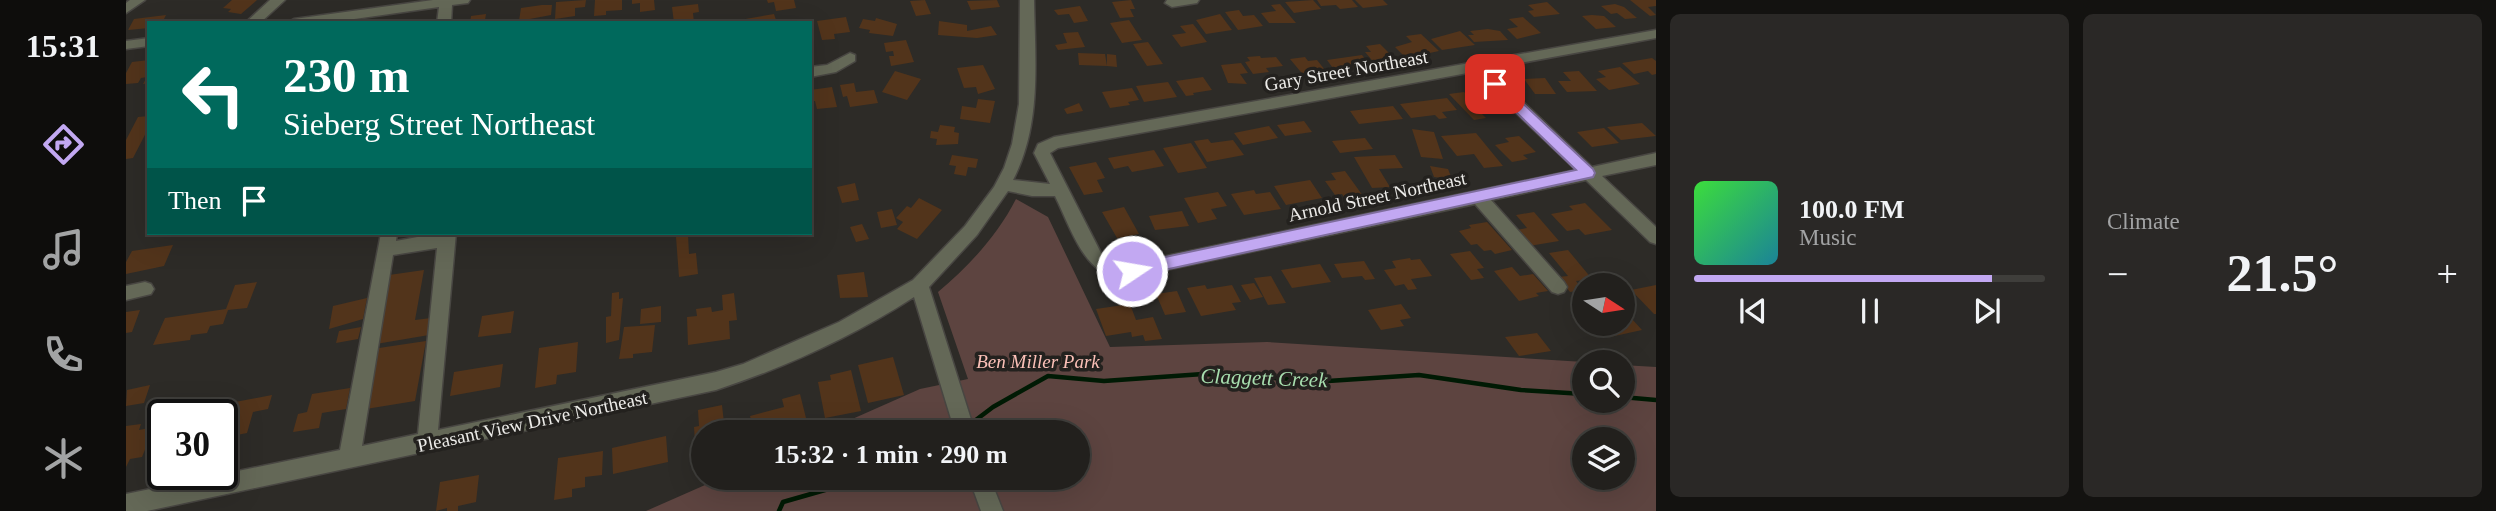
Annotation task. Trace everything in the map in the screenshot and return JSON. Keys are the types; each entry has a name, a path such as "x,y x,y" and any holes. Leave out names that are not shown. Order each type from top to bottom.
{"street":[{"path":"126,9 138,0"},
{"path":"254,21 278,0"},
{"path":"308,21 463,0"},
{"name":"Pleasant View Drive Northeast","path":"126,505 655,396 766,366 869,318 919,285 956,249 1004,184 1025,120 1027,0"},
{"path":"1172,3 1192,0"},
{"path":"443,21 446,2"},
{"name":"Gary Street Northeast","path":"1060,189 1043,159 1044,148 1054,143 1656,34"},
{"path":"126,45 147,42"},
{"path":"812,72 831,69 850,58"},
{"path":"1476,66 1656,237"},
{"name":"Arnold Street Northeast","path":"1060,189 1095,258 1108,270 1119,273 1656,159"},
{"path":"1004,184 1030,191 1060,189"},
{"path":"1478,196 1558,287"},
{"path":"349,459 387,241 447,237 426,443"},
{"path":"919,285 961,420"},
{"path":"984,490 992,511"}],"green space":[{"name":"Ben Miller Park","path":"1016,199 1048,217 1110,347 1267,342 1572,361 1572,413 1635,413 1635,366 1656,367 1656,511 646,511 694,490 1090,490 1090,420 850,420 920,389 968,379 938,292 982,250"}],"building":[{"path":"232,0 257,0 241,14 228,12 231,9 223,8"},
{"path":"586,0 585,7 575,8 575,16 555,19 556,2"},
{"path":"595,0 622,0 622,10 606,11 606,15 594,16"},
{"path":"632,0 654,0 655,10 640,12 640,3 632,4"},
{"path":"767,0 794,0 796,8 776,11 774,2 768,3"},
{"path":"925,0 931,14 916,16 910,1"},
{"path":"997,0 1000,7 971,10 967,1"},
{"path":"1131,0 1135,9 1130,9 1134,17 1120,18 1112,2"},
{"path":"1313,0 1321,9 1294,13 1285,2"},
{"path":"1317,0 1352,0 1358,7 1340,9 1336,5 1321,6"},
{"path":"1355,0 1383,0 1388,5 1363,8"},
{"path":"1630,0 1656,0 1656,6 1648,7 1656,15 1650,16"},
{"path":"1547,2 1560,14 1534,17 1528,11 1534,10 1528,5"},
{"path":"698,4 699,12 693,13 694,21 674,21 672,7"},
{"path":"1280,4 1296,23 1269,23 1261,13 1276,11 1271,5"},
{"path":"1615,4 1624,7 1637,18 1625,19 1617,13 1611,14 1601,6"},
{"path":"552,5 551,15 519,21 521,8"},
{"path":"1080,6 1088,21 1074,23 1069,14 1058,15 1054,10"},
{"path":"1239,10 1243,16 1254,15 1263,26 1238,30 1225,12"},
{"path":"486,14 485,20 499,21 470,21 471,16"},
{"path":"774,14 776,21 740,21"},
{"path":"1220,14 1232,30 1206,34 1196,20"},
{"path":"166,15 163,21 147,21 147,28 128,30 134,19"},
{"path":"1582,16 1604,16 1616,27 1596,29"},
{"path":"846,17 850,32 834,34 835,39 822,40 817,21"},
{"path":"1523,17 1541,33 1517,39 1507,29 1518,27 1509,19"},
{"path":"876,18 897,24 893,36 869,33 870,30 859,28 863,19 875,21"},
{"path":"1129,20 1142,40 1122,43 1110,23"},
{"path":"939,21 967,25 967,31 991,26 997,35 977,38 938,35"},
{"path":"1193,24 1207,42 1181,47 1172,35 1186,33 1180,26"},
{"path":"1460,31 1475,45 1442,50 1431,39"},
{"path":"1470,31 1500,31 1508,40 1474,42 1468,35 1474,35"},
{"path":"1078,32 1085,47 1058,50 1055,45 1067,43 1063,33"},
{"path":"1421,34 1439,51 1406,58 1395,47 1412,42 1406,36"},
{"path":"906,40 914,62 891,66 889,56 894,56 893,51 886,52 884,43"},
{"path":"1148,42 1163,64 1147,66 1133,44"},
{"path":"1380,44 1397,61 1376,65 1365,52 1371,52 1366,46"},
{"path":"1078,53 1105,54 1107,66 1079,65"},
{"path":"1107,54 1116,55 1117,67 1107,66"},
{"path":"1362,55 1370,65 1335,71 1327,60"},
{"path":"1247,57 1276,57 1283,66 1266,68 1269,72 1253,74 1245,62 1250,61"},
{"path":"1305,57 1308,61 1317,60 1325,70 1312,72 1315,75 1305,77 1290,59"},
{"path":"1652,58 1656,61 1656,74 1652,75 1648,71 1634,74 1622,63"},
{"path":"147,60 147,77 141,78 138,83 126,84 126,73 132,62"},
{"path":"1241,63 1248,73 1240,74 1247,84 1228,83 1221,65"},
{"path":"983,65 995,89 978,94 976,87 964,88 957,68"},
{"path":"1620,67 1640,84 1609,90 1596,79 1606,77 1598,71"},
{"path":"895,71 921,79 907,100 882,92"},
{"path":"1579,71 1597,91 1567,92 1558,81 1571,81 1563,72"},
{"path":"1203,77 1212,90 1193,93 1194,95 1186,96 1176,81"},
{"path":"1545,78 1556,94 1535,94 1524,79"},
{"path":"1168,82 1177,97 1144,102 1136,86"},
{"path":"854,83 856,92 874,90 878,103 850,107 847,96 843,97 840,85"},
{"path":"832,87 837,107 817,109 815,101 812,101 812,90"},
{"path":"1132,88 1139,100 1128,102 1130,105 1110,108 1102,92"},
{"path":"1464,92 1487,108 1478,110 1486,118 1474,120 1449,94"},
{"path":"1447,98 1457,110 1442,112 1447,118 1439,119 1435,115 1411,118 1400,104"},
{"path":"978,99 995,101 990,123 960,119 962,106 976,108"},
{"path":"1079,103 1083,111 1067,114 1064,109"},
{"path":"1393,106 1403,119 1359,124 1350,111"},
{"path":"147,116 147,131 133,158 126,159 126,140 138,117"},
{"path":"1304,121 1312,132 1285,136 1277,125"},
{"path":"1642,123 1656,136 1621,140 1607,127"},
{"path":"940,125 955,127 954,132 959,133 958,144 936,145 937,139 930,138 931,131 938,132"},
{"path":"1269,126 1278,138 1243,145 1234,133"},
{"path":"1604,128 1619,143 1592,147 1577,132"},
{"path":"1412,129 1434,132 1443,159 1421,157"},
{"path":"1476,133 1503,166 1484,168 1474,154 1457,156 1441,136"},
{"path":"1519,136 1536,152 1523,155 1528,159 1512,162 1495,145 1509,142 1505,138"},
{"path":"1365,138 1373,149 1340,153 1332,141"},
{"path":"1208,139 1211,143 1233,140 1244,155 1207,162 1194,141"},
{"path":"1191,143 1207,168 1178,173 1163,148"},
{"path":"1154,150 1164,166 1132,172 1128,166 1114,169 1108,158"},
{"path":"952,155 978,159 976,168 968,167 966,176 954,174 956,166 949,165"},
{"path":"1395,155 1403,168 1379,169 1390,187 1372,188 1354,157"},
{"path":"1096,162 1105,178 1097,180 1103,192 1084,195 1069,167"},
{"path":"1430,166 1448,169 1452,179 1434,177"},
{"path":"1345,171 1363,196 1345,199 1342,194 1335,195 1325,181 1336,180 1331,173"},
{"path":"1310,180 1322,198 1286,205 1274,186"},
{"path":"855,183 859,200 842,203 837,187"},
{"path":"1254,190 1256,194 1270,192 1281,209 1244,215 1231,194"},
{"path":"1218,192 1227,206 1211,209 1217,219 1198,223 1184,198"},
{"path":"919,198 942,210 917,239 897,229 903,222 896,218 907,206 911,208"},
{"path":"1585,203 1612,230 1585,235 1579,229 1567,231 1551,214 1573,210 1569,206"},
{"path":"1124,207 1139,234 1117,238 1102,212"},
{"path":"892,209 897,225 881,228 877,212"},
{"path":"1182,211 1189,226 1155,230 1149,216"},
{"path":"1534,212 1559,241 1529,246 1516,230 1527,228 1516,215"},
{"path":"1487,222 1512,250 1495,254 1491,250 1484,251 1477,244 1471,245 1459,231 1471,228 1469,225"},
{"path":"862,224 869,239 856,242 850,227"},
{"path":"688,235 689,254 696,253 698,274 679,277 676,237"},
{"path":"173,245 164,266 126,274 126,262 132,251"},
{"path":"1568,250 1587,273 1572,273 1572,292 1558,277 1568,276 1549,253"},
{"path":"1470,251 1484,268 1477,269 1484,278 1471,280 1450,254"},
{"path":"1420,259 1432,276 1411,279 1417,289 1408,290 1404,284 1395,286 1384,270 1396,268 1392,261"},
{"path":"1364,261 1375,279 1365,280 1362,276 1342,278 1334,264"},
{"path":"1320,264 1331,282 1292,288 1281,270"},
{"path":"1512,267 1520,276 1533,274 1548,291 1519,301 1494,271"},
{"path":"424,270 415,320 431,318 429,335 376,344 389,275"},
{"path":"864,272 868,297 840,298 837,275"},
{"path":"1271,276 1286,303 1268,305 1254,278"},
{"path":"257,282 247,308 228,310 223,324 210,326 207,333 191,335 190,340 153,345 165,318 226,309 235,285"},
{"path":"1254,283 1263,297 1250,300 1241,285"},
{"path":"1205,285 1207,289 1232,285 1241,302 1232,303 1236,310 1201,316 1187,288"},
{"path":"1656,285 1656,314 1635,294 1635,289"},
{"path":"1177,291 1186,312 1165,315 1156,294"},
{"path":"619,292 619,299 623,298 619,340 606,343 606,317 611,316 612,293"},
{"path":"734,293 737,320 729,321 730,339 688,345 687,317 697,316 696,309 711,307 712,312 723,310 722,295"},
{"path":"367,298 363,319 329,329 333,306"},
{"path":"1130,304 1136,320 1153,317 1162,339 1145,341 1143,335 1132,337 1131,332 1106,336 1096,309"},
{"path":"1401,304 1411,318 1400,320 1404,326 1381,330 1368,310"},
{"path":"661,306 661,322 640,324 641,309"},
{"path":"140,310 132,332 126,333 126,312"},
{"path":"514,311 511,333 478,337 482,316"},
{"path":"1635,322 1642,330 1635,332"},
{"path":"655,325 652,352 619,359 624,327"},
{"path":"361,327 358,339 336,343 339,331"},
{"path":"1537,333 1551,351 1519,356 1505,337"},
{"path":"426,341 415,401 366,409 379,348"},
{"path":"578,342 576,372 557,375 556,384 535,388 539,348"},
{"path":"893,357 904,395 868,403 858,365"},
{"path":"503,364 500,387 450,396 454,372"},
{"path":"851,370 861,411 825,418 818,382 831,380 830,375"},
{"path":"150,385 144,403 126,406 127,390"},
{"path":"350,388 346,409 322,413 319,428 293,432 298,414 307,412 312,394"},
{"path":"800,394 806,420 751,420 750,416 784,407 782,399"},
{"path":"272,395 268,409 253,412 247,433 238,435 238,402"},
{"path":"722,405 724,420 699,420 698,410"},
{"path":"141,424 139,430 147,428 147,444 142,457 130,459 126,467 126,426"},
{"path":"666,436 668,462 613,474 612,448"},
{"path":"603,451 602,475 585,477 585,487 572,489 572,497 554,500 558,458"},
{"path":"479,475 476,502 458,506 458,511 447,511 447,508 436,511 440,482"}],"waterway":[{"name":"Claggett Creek","path":"976,420 993,407 1048,376 1104,381 1203,374 1328,381 1419,375 1521,390 1572,393"},
{"name":"Claggett Creek","path":"1635,398 1656,400"},
{"name":"Claggett Creek","path":"779,511 783,502 825,490"}],"route":[{"path":"1132,271 1588,173 1495,84"}]}
